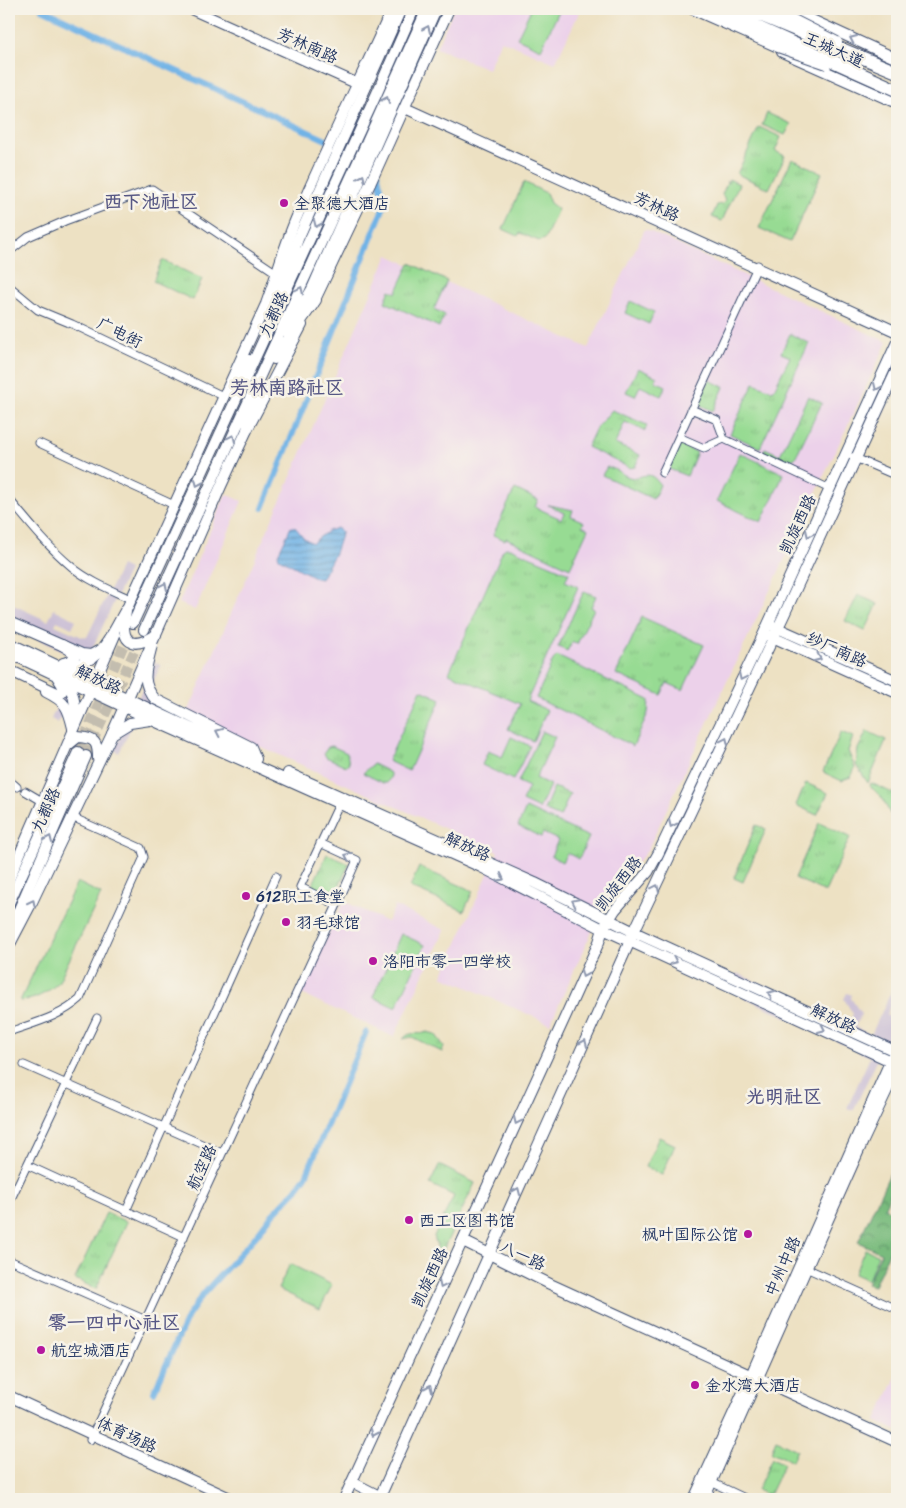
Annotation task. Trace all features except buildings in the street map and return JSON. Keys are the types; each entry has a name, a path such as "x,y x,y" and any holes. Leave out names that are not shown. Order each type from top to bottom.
{"highway":[{"name":"王城大道","path":"717,9 897,90"},
{"name":"王城大道","path":"745,9 896,67"}],"main road":[{"name":"芳林南路","path":"191,9 359,81"},
{"name":"芳林南路","path":"205,9 359,81"},
{"name":"九都路","path":"223,396 280,275 282,254 298,214 392,9"},
{"path":"9,878 128,604 223,396 262,342 280,275 298,240 400,9"},
{"name":"九都路","path":"133,624 414,9"},
{"name":"九都路","path":"144,630 427,9"},
{"path":"9,946 112,734 247,430 259,380 312,289 436,9"},
{"name":"九都路","path":"247,430 316,300 449,9"},
{"path":"685,9 742,31 897,102"},
{"path":"692,9 778,47 884,84"},
{"name":"王城大道","path":"704,9 742,31 897,94"},
{"name":"王城大道","path":"761,9 896,67"},
{"path":"772,9 896,67"},
{"path":"779,9 796,24"},
{"path":"788,9 896,67"},
{"name":"芳林路","path":"406,106 897,328"},
{"name":"芳林路","path":"758,266 897,332"},
{"path":"259,380 316,300"},
{"name":"凯旋西路","path":"773,630 830,489 897,342"},
{"name":"凯旋西路","path":"381,1498 632,936 773,630 897,369"},
{"path":"128,604 123,630 124,634 134,643 154,640"},
{"path":"55,663 74,666 88,662 97,655 105,646 128,604"},
{"path":"9,622 82,654 91,655 105,646"},
{"name":"纱厂南路","path":"764,633 773,630 897,681"},
{"name":"纱厂南路","path":"773,630 897,693"},
{"name":"凯旋西路","path":"344,1499 588,966 603,928 608,919 648,872 658,854 764,633"},
{"path":"154,640 144,679 155,699 251,747 256,759"},
{"path":"9,643 26,656"},
{"path":"55,663 66,663 74,659 75,655 73,652 62,645"},
{"path":"9,654 26,656"},
{"name":"解放路","path":"26,656 55,663 92,687"},
{"name":"解放路","path":"26,656 55,675 92,687 510,871 608,919 632,936"},
{"path":"9,671 26,683 60,699 66,705 73,729"},
{"path":"9,671 57,694 61,693 64,684 55,675"},
{"path":"55,675 68,685 74,696 73,729"},
{"name":"解放路","path":"126,703 152,720 481,868 603,928 632,936 896,1057"},
{"path":"112,734 130,723 152,720"},
{"path":"66,747 78,737 88,737 95,742 98,748 98,762"},
{"name":"九都路","path":"9,903 82,754 9,932"},
{"name":"中州中路","path":"694,1499 806,1268 896,1057"},
{"name":"中州中路","path":"704,1499 755,1375 896,1057"},
{"name":"八一路","path":"463,1241 897,1442"},
{"name":"八一路","path":"755,1375 897,1437"},
{"name":"体育场路","path":"9,1396 217,1499"},
{"name":"体育场路","path":"9,1404 91,1437 232,1499"},
{"path":"352,1482 381,1498"}],"street":[{"path":"742,31 750,9"},
{"path":"742,31 758,9"},
{"path":"9,252 28,237 65,221 152,189 280,275"},
{"path":"662,473 758,266"},
{"name":"广电街","path":"9,286 38,310 72,324 223,396"},
{"path":"691,410 716,420 724,439 830,489"},
{"path":"678,437 704,448 724,439"},
{"path":"39,443 174,505"},
{"path":"846,453 897,476"},
{"path":"9,499 43,540 74,568 128,604"},
{"path":"9,780 17,787"},
{"path":"25,791 42,801"},
{"path":"337,905 300,887 339,804"},
{"path":"9,1032 69,1009 80,999 144,857 141,848 72,817"},
{"name":"航空路","path":"91,1437 357,860 320,843"},
{"path":"126,1211 276,876"},
{"path":"9,1202 98,1018"},
{"path":"24,1065 222,1153"},
{"path":"27,1165 184,1237"},
{"path":"9,1260 146,1320"},
{"path":"806,1268 897,1309"},
{"path":"711,1482 747,1499"}],"shaded area":[{"path":"454,9 581,9 555,63 501,40 488,69 436,48"},
{"path":"645,229 887,342 647,851 606,900 550,1024 442,976 498,852 187,714 388,255 588,348"},
{"path":"226,494 242,501 195,610 179,603"},
{"path":"121,566 129,570 79,677 136,703 155,662 161,665 146,697 151,699 145,711 140,709 119,753 114,750 133,710 76,684 58,723 51,719 79,659 9,625 9,603 48,621 54,609 76,620 72,628 57,621 55,625 82,637 87,637"},
{"name":"洛阳市零一四学校","path":"344,901 387,922 395,906 445,930 394,1037 300,993"},
{"path":"737,973 849,1024 853,1014 844,999 847,993 852,995 851,998 861,1014 855,1027 871,1035 897,979 897,991 886,1015 894,1019 897,1013 897,1069 877,1060 853,1111 847,1108 870,1057 729,990"},
{"path":"897,1375 897,1431 876,1421"}],"green space":[{"path":"531,9 560,9 541,49 517,38"},
{"path":"767,113 791,124 785,135 762,125"},
{"path":"759,127 781,137 775,151 785,156 769,189 737,174"},
{"path":"792,159 822,173 790,242 759,228"},
{"path":"729,179 739,184 722,221 712,217 717,205 723,204 725,201 722,194"},
{"path":"524,182 546,193 550,203 558,209 545,239 539,241 520,233 518,236 503,229"},
{"path":"162,260 202,279 193,300 153,281"},
{"path":"410,263 447,281 434,309 445,315 439,327 385,302 390,290 396,293"},
{"path":"630,301 654,312 649,324 625,313"},
{"path":"790,334 809,343 760,448 730,434 754,383 773,391 790,357 781,353"},
{"path":"638,368 657,377 655,381 666,386 661,396 640,386 635,396 626,392"},
{"path":"709,380 724,387 713,411 698,404"},
{"path":"808,396 822,403 795,458 785,463 763,453 765,448 780,455"},
{"path":"612,410 647,425 645,431 625,422 615,444 640,455 635,467 630,468 587,447 596,428"},
{"path":"679,445 697,452 687,476 669,469"},
{"path":"740,453 784,474 761,522 717,501"},
{"path":"607,467 633,478 644,475 652,476 660,485 653,499 602,475"},
{"path":"515,489 538,500 535,507 561,519 564,513 548,505 573,510 571,516 584,522 582,526 588,529 570,568 506,538 505,540 493,535"},
{"path":"506,548 569,573 565,581 578,587 527,701 547,710 533,741 508,729 520,704 449,673 503,550"},
{"path":"584,591 596,596 591,607 594,609 577,644 572,642 567,651 558,647"},
{"path":"858,595 878,604 865,631 845,621"},
{"path":"642,617 704,645 683,690 667,683 661,695 616,674"},
{"path":"557,656 649,700 648,713 633,746 536,698 553,660"},
{"path":"421,690 441,699 409,771 388,761"},
{"path":"542,731 555,737 536,778 550,785 539,809 522,801 529,787 518,782"},
{"path":"867,731 886,740 868,783 856,765 858,749"},
{"path":"841,732 853,737 848,751 855,768 851,777 842,781 823,772"},
{"path":"511,737 530,746 513,780 482,765 488,751 502,757"},
{"path":"332,746 347,753 349,764 346,766 326,757 324,753 328,747"},
{"path":"373,764 389,772 391,776 387,783 383,783 363,773"},
{"path":"806,783 828,793 817,815 796,805"},
{"path":"871,783 897,795 890,814 883,799 870,786"},
{"path":"554,787 570,794 560,817 544,810"},
{"path":"526,808 589,837 579,859 567,853 562,862 551,856 558,840 543,833 541,837 518,826"},
{"path":"819,823 850,837 825,892 795,878"},
{"path":"756,825 766,829 743,882 734,878"},
{"path":"327,854 349,864 334,897 312,886"},
{"path":"419,867 473,891 464,911 410,887"},
{"path":"77,882 101,894 58,983 41,995 20,1001"},
{"path":"401,934 425,945 396,1008 373,997"},
{"path":"427,1032 435,1034 444,1046 442,1052 412,1037 403,1039 411,1034"},
{"path":"659,1137 675,1145 662,1175 645,1167"},
{"path":"439,1165 475,1183 442,1252 438,1250 434,1236 454,1196 430,1184"},
{"path":"892,1169 897,1171 897,1180 884,1208 897,1214 897,1235 874,1286 867,1284 881,1253 858,1242"},
{"path":"106,1213 127,1222 96,1289 75,1279"},
{"path":"865,1249 878,1255 868,1280 854,1274"},
{"path":"290,1264 332,1285 320,1309 278,1289"},
{"path":"776,1440 797,1450 792,1461 771,1452"},
{"path":"772,1458 784,1464 769,1495 757,1490"}],"water":[{"path":"291,527 295,527 304,538 312,543 328,531 337,528 342,532 335,553 321,579 279,558 278,554"}],"waterway":[{"path":"42,9 363,157"},
{"path":"263,508 385,204 375,170"},
{"path":"154,1392 188,1316 203,1294 256,1236 306,1176 366,1032"}],"tunnel":[{"path":"78,752 133,623"},
{"path":"86,756 144,630"}],"place":[{"name":"全聚德大酒店","path":"284,203"},
{"name":"612职工食堂","path":"246,896"},
{"name":"羽毛球馆","path":"286,922"},
{"name":"洛阳市零一四学校","path":"373,961"},
{"name":"西工区图书馆","path":"409,1220"},
{"name":"枫叶国际公馆","path":"748,1234"},
{"name":"航空城酒店","path":"41,1350"},
{"name":"金水湾大酒店","path":"695,1385"}],"district":[{"name":"西下池社区","path":"151,201"},
{"name":"芳林南路社区","path":"287,387"},
{"name":"光明社区","path":"784,1096"},
{"name":"零一四中心社区","path":"114,1322"}]}
